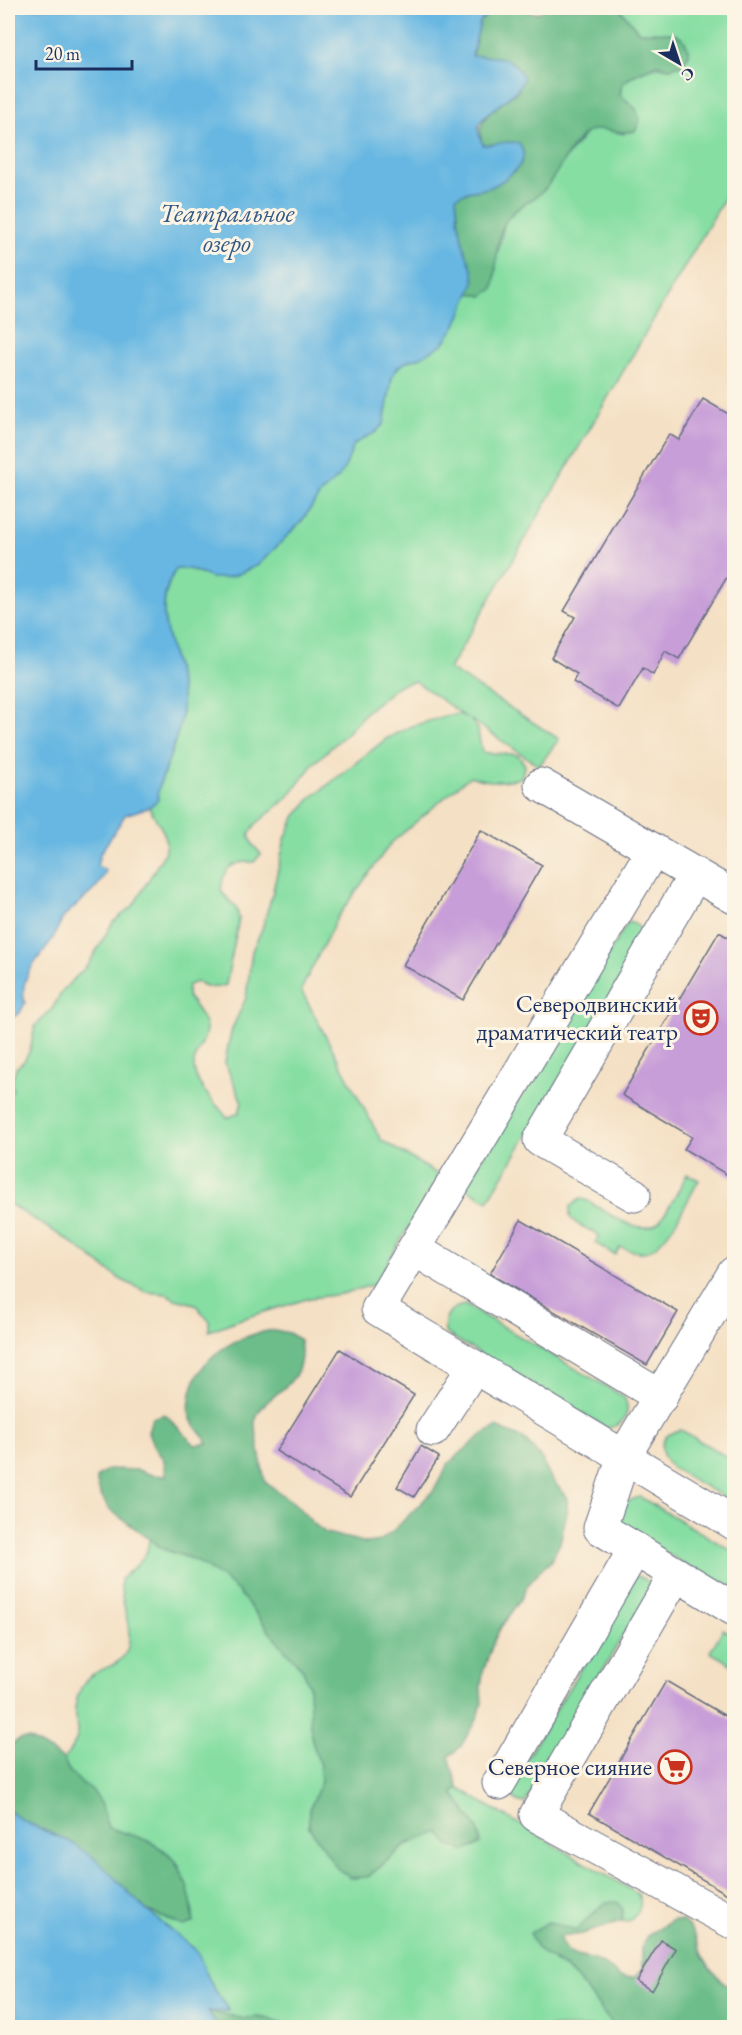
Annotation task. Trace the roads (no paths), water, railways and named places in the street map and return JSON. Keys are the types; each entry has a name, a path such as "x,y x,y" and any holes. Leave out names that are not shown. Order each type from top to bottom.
{"lane":[{"path":"541,785 735,897"},
{"path":"653,850 378,1309 735,1523"},
{"path":"634,1195 540,1140 695,875"},
{"path":"414,1249 661,1397"},
{"path":"735,1274 624,1456 600,1528 735,1609"},
{"path":"433,1430 474,1367"},
{"path":"499,1783 635,1549"},
{"path":"676,1574 536,1815 735,1923"}],"water":[{"name":"Театральное озеро","path":"8,8 502,8 488,14 480,22 472,56 496,57 509,61 520,71 524,79 514,93 484,118 478,128 483,145 519,143 523,154 520,165 507,177 492,186 456,197 458,220 474,282 456,325 443,344 398,367 392,377 384,424 376,432 354,444 339,477 321,493 301,522 258,565 224,578 212,578 189,569 176,569 168,585 164,601 164,617 179,681 182,707 178,732 159,786 158,800 149,807 125,815 100,854 97,866 106,870 103,878 93,891 62,919 53,938 27,976 23,993 25,1003 20,1013 8,1020"},
{"path":"8,1810 23,1821 70,1842 98,1861 146,1910 197,1951 210,1982 229,2011 207,2012 220,2027 8,2027"}],"place":[{"name":"Северодвинский драматический театр","path":"701,1018"},
{"name":"Северное сияние","path":"675,1767"}]}
